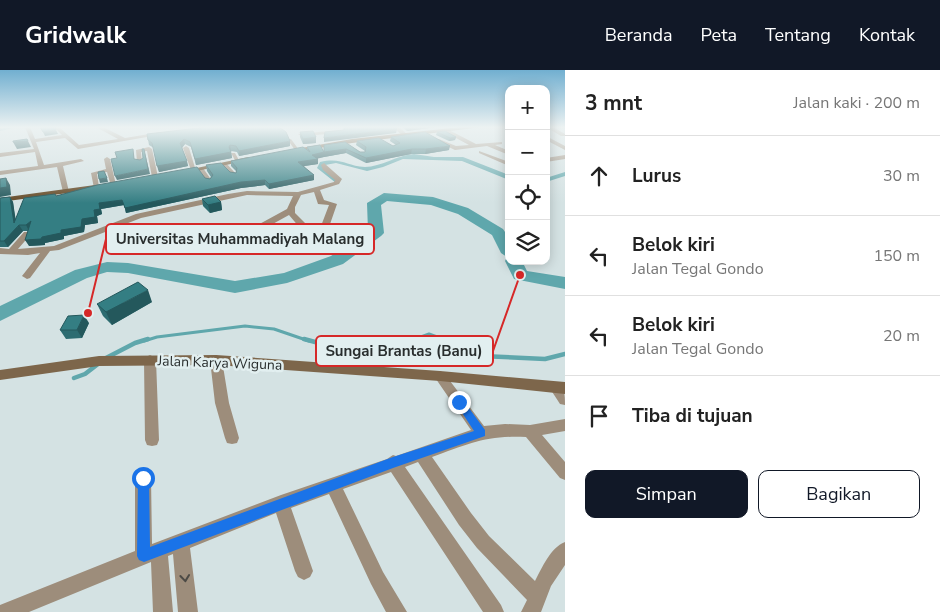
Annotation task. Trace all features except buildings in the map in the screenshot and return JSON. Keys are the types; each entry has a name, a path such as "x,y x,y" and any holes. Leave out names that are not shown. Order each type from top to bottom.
{"main road":[{"path":"175,174 255,158"},
{"path":"147,179 165,175"},
{"path":"0,200 122,183"},
{"name":"Jalan Karya Wiguna","path":"0,375 104,361 216,360 440,376 560,388"}],"street":[{"path":"0,155 20,152"},
{"path":"38,152 41,167"},
{"path":"138,152 140,162"},
{"path":"150,152 155,177"},
{"path":"188,152 198,169 209,181"},
{"path":"483,152 505,162"},
{"path":"550,158 564,152"},
{"path":"233,154 238,161"},
{"path":"108,159 113,185"},
{"path":"0,173 81,161"},
{"path":"224,164 234,175"},
{"path":"59,165 66,192"},
{"path":"9,250 47,250 61,247 139,216 237,194 298,194 317,190 340,181 337,176 325,169 324,165"},
{"path":"96,187 94,173 110,170"},
{"path":"290,211 309,233 315,235 320,232 326,227 334,204 321,202 317,190"},
{"path":"257,229 290,211 298,194"},
{"path":"9,250 27,234"},
{"path":"27,276 47,250"},
{"path":"150,360 152,440"},
{"path":"216,360 222,403 232,438"},
{"path":"440,376 481,433"},
{"path":"560,388 565,400"},
{"path":"6,612 151,553 393,462 481,433 505,430 530,431 565,425"},
{"path":"530,431 565,472"},
{"path":"422,453 474,530 534,604 550,572 565,551"},
{"path":"393,462 494,612"},
{"path":"143,478 151,553 164,612"},
{"path":"333,486 377,578 397,612"},
{"path":"281,503 304,571"},
{"path":"181,543 188,612"}],"waterway":[{"path":"336,181 320,168 322,163 336,161 367,169 381,166 402,157 414,156 434,159 463,159 505,176"},
{"path":"550,179 565,174"},
{"path":"0,314 81,274 107,267 128,268 235,287 287,278 337,260 376,233 374,203 384,197 433,201 463,211 498,232 505,245"},
{"path":"515,265 520,275 565,283"},
{"path":"144,341 157,337 245,326 274,329 309,341"},
{"path":"410,341 429,334 448,341"},
{"path":"106,358 135,343 148,339"},
{"path":"304,339 341,349 385,349 413,339"},
{"path":"445,339 481,356 545,359 565,354"},
{"path":"74,378 85,374 98,364"}],"place":[{"name":"Sungai Brantas (Banu)","path":"520,275"},
{"name":"Universitas Muhammadiyah Malang","path":"88,313"}],"route":[{"path":"143,478 144,556 393,462 481,433 459,402"}]}
